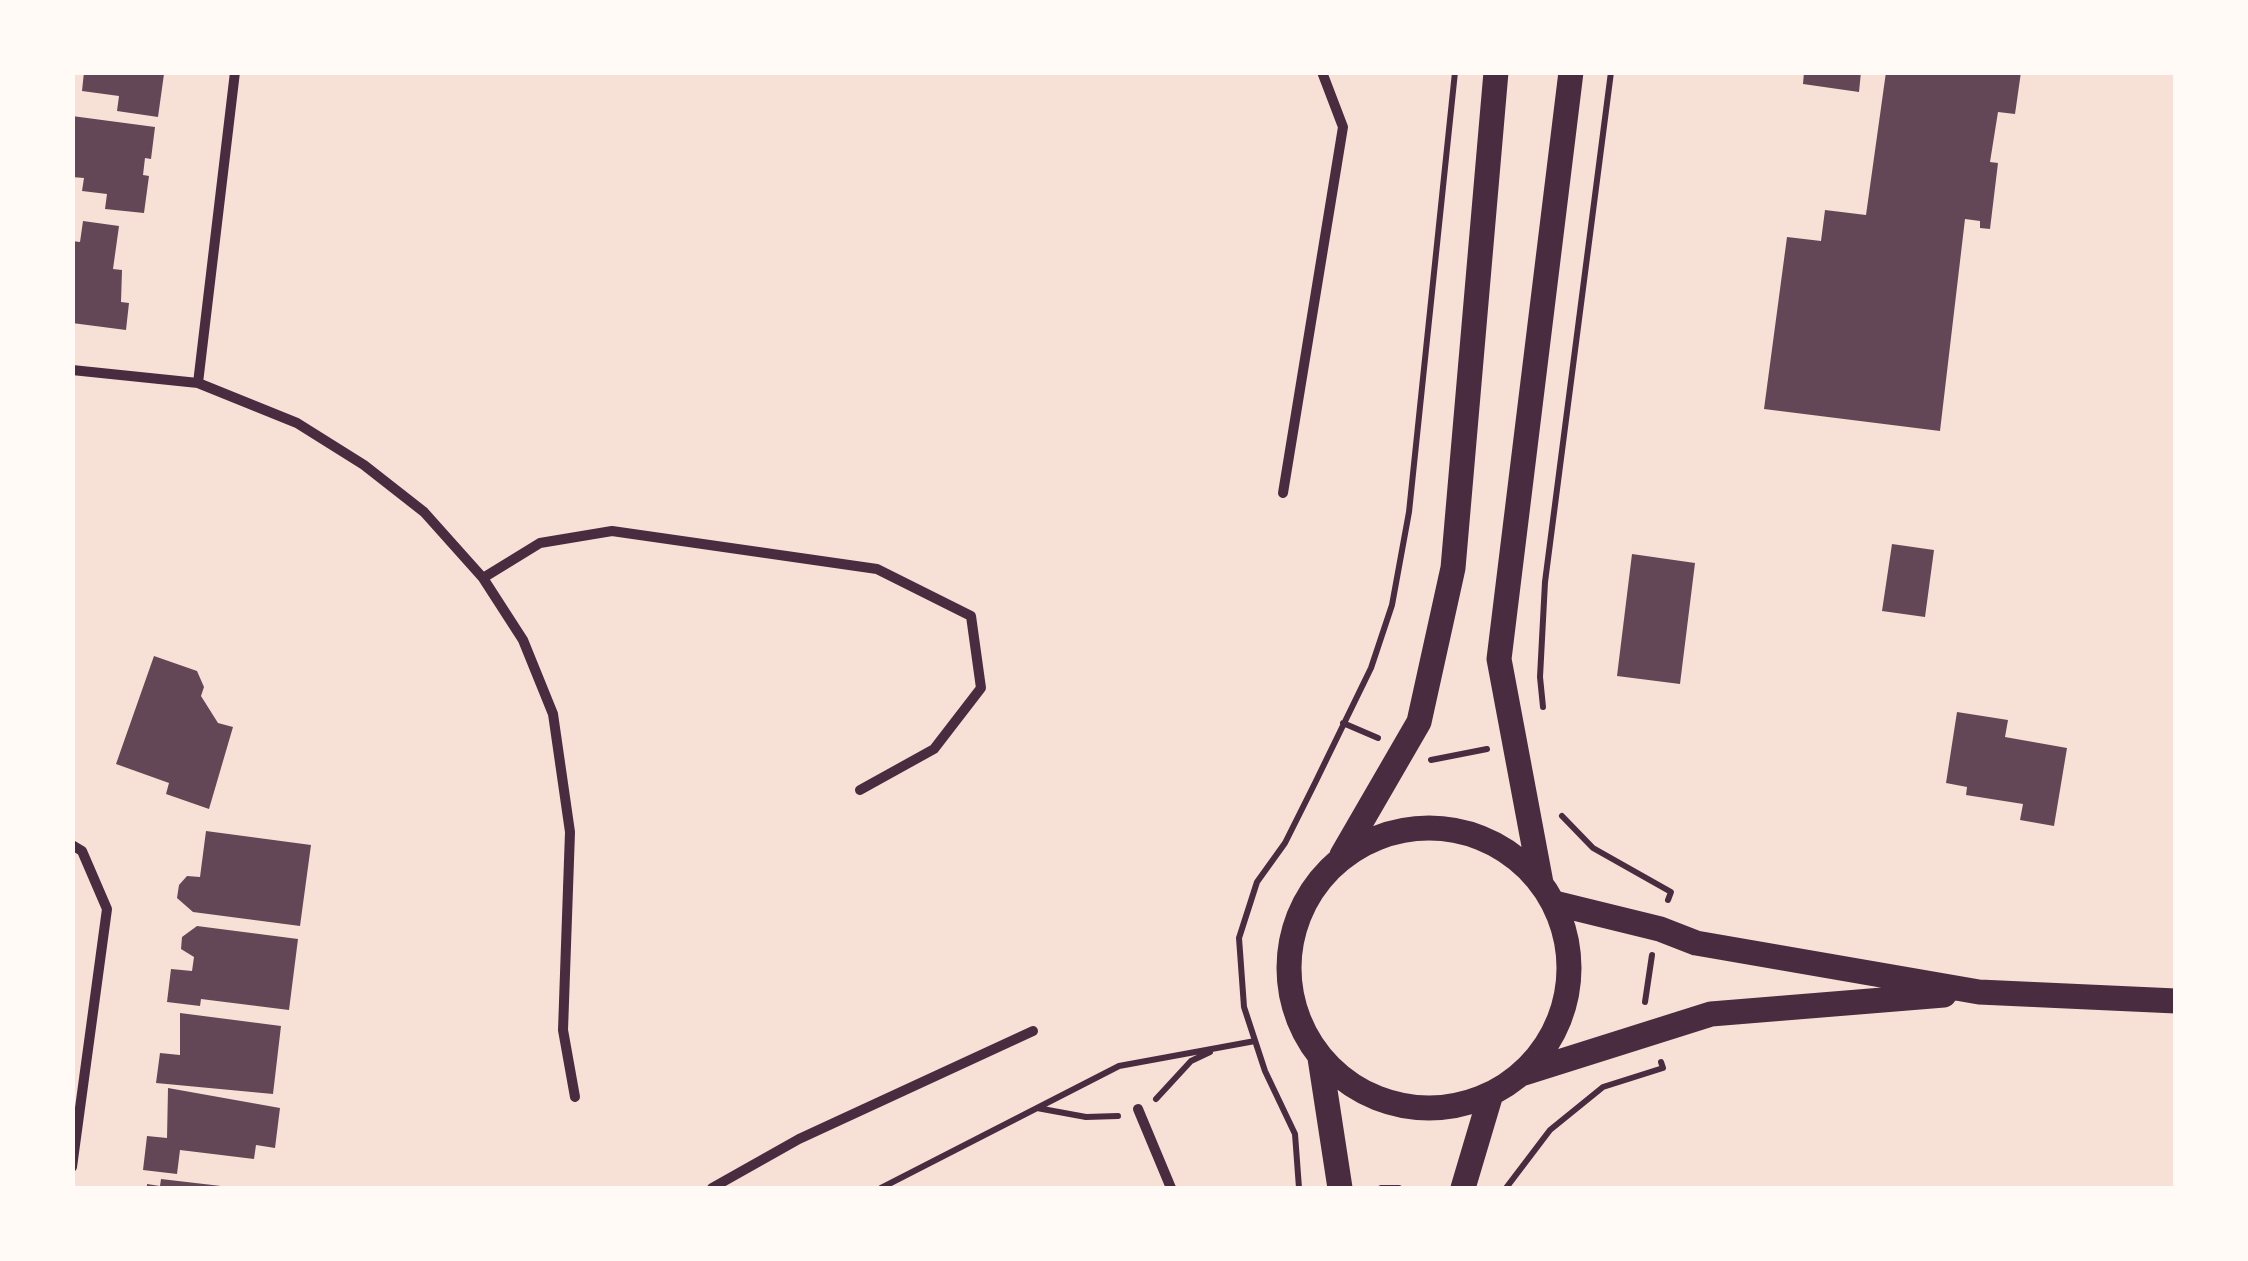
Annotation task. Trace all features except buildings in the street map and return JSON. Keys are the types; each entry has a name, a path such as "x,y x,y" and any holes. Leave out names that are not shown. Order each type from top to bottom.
{"main road":[{"path":"1496,72 1452,568 1419,722 1340,859 1310,892 1292,932 1287,976 1297,1020 1320,1058 1348,1083 1381,1101 1418,1108 1455,1106 1490,1094 1523,1074 1711,1014 1979,992"},
{"path":"1523,1074 1547,1046 1564,1012 1570,975 1566,938 1548,893 1499,659 1570,72"},
{"path":"1340,859 1378,836 1423,828 1468,833 1508,852 1548,893 1696,943 1979,992 2176,1001"},
{"path":"1320,1058 1340,1188"},
{"path":"1463,1188 1490,1094"}],"street":[{"path":"198,383 235,72"},
{"path":"1283,493 1343,127 1322,72"},
{"path":"72,370 198,383 296,423 364,464 424,512 483,578 523,640 553,714 570,832 563,1030 575,1097"},
{"path":"483,578 540,543 612,531 878,569 970,616 981,688 934,749 860,790"},
{"path":"72,846 82,851 107,910 72,1167"},
{"path":"712,1188 799,1139 1032,1031"},
{"path":"1138,1109 1172,1188"}],"path":[{"path":"1299,1188 1295,1134 1244,1006 1239,938 1257,882 1285,843 1315,783 1370,668 1392,605 1409,512 1454,72"},
{"path":"1545,721 1540,676 1546,582 1612,72"},
{"path":"1506,1188 1550,1130 1603,1088 1663,1068 1644,1008 1670,892 1593,848 1556,810"},
{"path":"881,1188 1119,1066 1255,1041"},
{"path":"1381,1188 1399,1188"}]}
